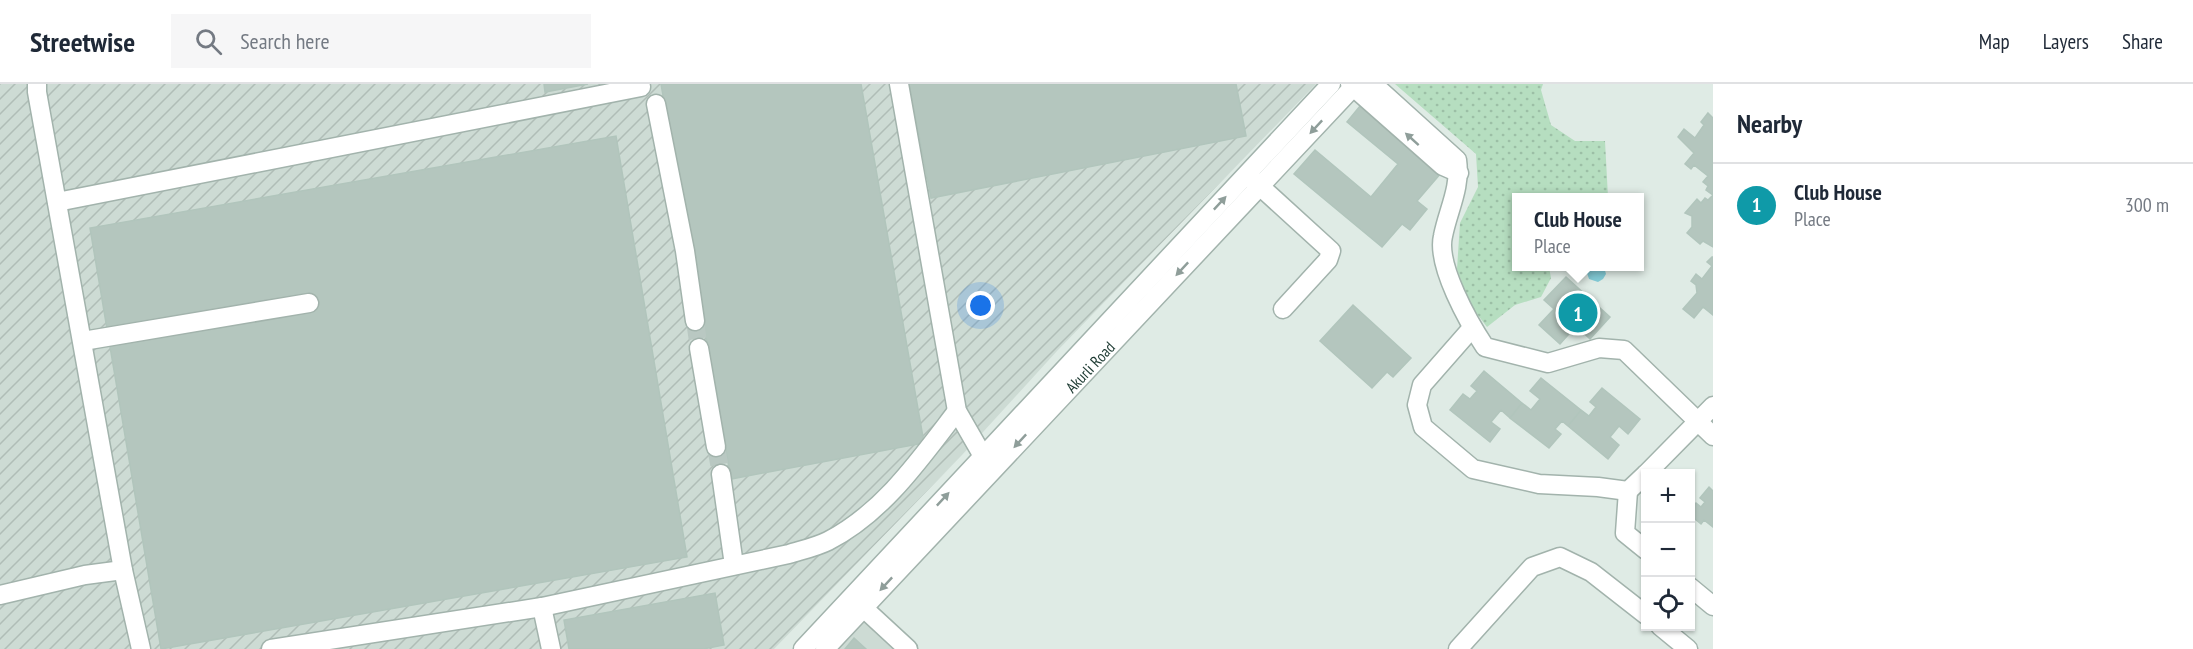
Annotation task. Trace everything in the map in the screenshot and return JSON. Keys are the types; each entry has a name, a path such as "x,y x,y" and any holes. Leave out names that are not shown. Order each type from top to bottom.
{"street":[{"path":"37,84 123,570 141,649"},
{"path":"899,84 957,411 987,464"},
{"name":"Akurli Road","path":"1289,142 1331,84"},
{"path":"1373,84 1457,160 1459,173 1453,205 1442,239 1447,276 1485,347 1548,363 1599,348 1624,350 1713,436"},
{"path":"1353,85 1443,166 1459,173"},
{"name":"Akurli Road","path":"803,649 858,602 1289,142 1353,85"},
{"path":"57,202 641,87"},
{"path":"656,104 685,251 695,321"},
{"path":"1254,180 1331,251 1328,260 1283,309"},
{"path":"83,341 309,303"},
{"path":"1473,328 1422,385 1417,405 1423,427 1473,469 1539,484 1628,491"},
{"path":"699,348 717,447"},
{"path":"1651,469 1713,406"},
{"path":"271,649 542,607 798,551 826,542 847,530 870,512 897,485 957,411"},
{"path":"721,474 734,565"},
{"path":"1641,479 1628,491 1625,533 1641,546"},
{"path":"1458,649 1532,567 1560,557 1591,572 1641,611"},
{"path":"0,596 86,575 123,570"},
{"path":"1695,592 1713,606"},
{"path":"858,602 908,649"},
{"name":"Akurli Road","path":"825,649 858,602"},
{"path":"542,607 551,649"},
{"path":"1665,631 1688,649"}],"shaded area":[{"path":"0,84 1316,84 1057,351 962,455 774,649 0,649"},
{"path":"872,606 919,649 831,649"}],"green space":[{"path":"1395,84 1543,84 1541,90 1551,125 1575,141 1605,141 1608,193 1512,193 1512,271 1550,271 1551,278 1541,297 1515,305 1487,327 1467,301 1457,269 1460,223 1478,187 1476,154"}],"water":[{"path":"1588,271 1605,271 1606,274 1598,282 1589,279"}],"building":[{"path":"544,84 588,84 545,92"},
{"path":"661,84 861,84 924,443 731,479"},
{"path":"909,84 1236,84 1246,136 931,198"},
{"path":"1360,106 1441,173 1417,201 1427,209 1410,230 1402,224 1382,247 1294,174 1315,150 1371,197 1398,164 1347,122"},
{"path":"1708,113 1713,118 1713,195 1706,190 1708,186 1703,182 1708,176 1694,165 1691,169 1685,164 1694,153 1678,137 1684,129 1695,138 1704,125 1701,122"},
{"path":"616,136 687,557 161,649 90,228"},
{"path":"1713,195 1713,247 1703,241 1700,244 1687,233 1692,227 1692,216 1685,213 1697,199 1701,203 1705,198 1708,200"},
{"path":"1712,257 1713,315 1703,307 1694,318 1683,309 1697,293 1696,285 1691,281 1696,274 1702,279 1712,266 1707,262"},
{"path":"1566,277 1610,317 1590,339 1576,326 1560,344 1539,325 1554,309 1544,300"},
{"path":"1353,305 1411,358 1393,377 1387,372 1372,388 1320,341"},
{"path":"1484,371 1522,403 1510,418 1501,410 1491,422 1500,429 1490,442 1450,410 1463,394 1470,399 1477,391 1471,386"},
{"path":"1541,378 1581,410 1568,426 1562,421 1555,429 1561,434 1549,448 1510,418 1522,403 1531,410 1540,399 1530,391"},
{"path":"1602,388 1640,419 1628,434 1619,426 1610,437 1619,445 1608,459 1568,426 1581,410 1589,416 1596,407 1590,402"},
{"path":"1709,487 1713,491 1713,527 1704,520 1701,524 1695,519 1695,504 1701,507 1705,502 1700,498"},
{"path":"715,593 724,645 703,649 569,649 564,620"},
{"path":"854,638 866,649 845,649"}],"tunnel":[{"path":"695,321 699,348"},
{"path":"716,447 721,474"}],"place":[{"name":"Club House","path":"1578,313"}]}
